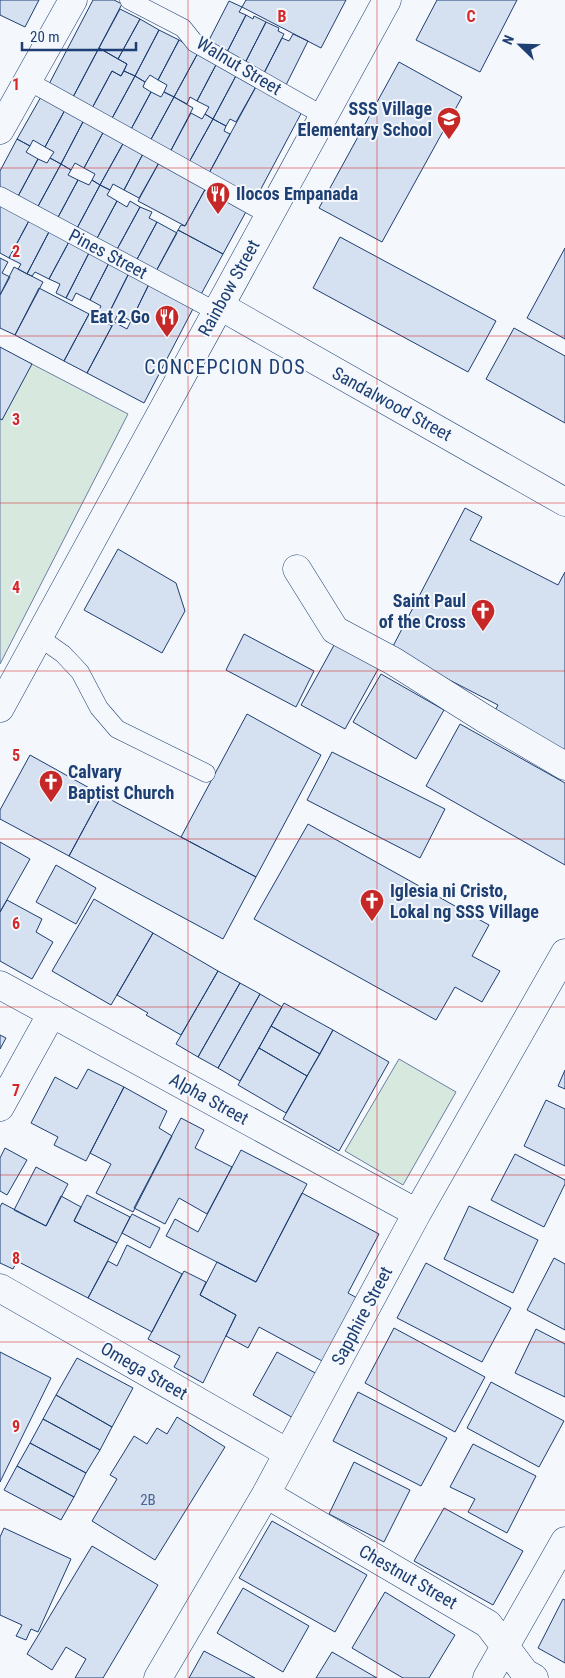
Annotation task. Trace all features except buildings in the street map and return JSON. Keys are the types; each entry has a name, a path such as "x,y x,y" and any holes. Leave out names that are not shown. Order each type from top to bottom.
{"street":[{"path":"0,130 73,0"},
{"name":"Rainbow Street","path":"0,708 387,0"},
{"name":"Sandalwood Street","path":"218,309 565,502"},
{"path":"297,570 334,630 392,661 565,766"},
{"name":"Sapphire Street","path":"158,1678 266,1494 417,1213 565,953"},
{"name":"Alpha Street","path":"0,984 417,1213"},
{"path":"0,1107 52,1013"},
{"name":"Omega Street","path":"0,1288 288,1453"},
{"name":"Chestnut Street","path":"266,1494 488,1624 524,1673 534,1678"},
{"path":"487,1678 565,1541"}],"lane":[{"name":"Walnut Street","path":"129,0 183,28 195,43 324,116"},
{"path":"28,81 269,215"},
{"name":"Pines Street","path":"0,196 218,309"},
{"path":"39,637 63,654 80,672 99,708 117,728 206,773"}],"shaded area":[{"path":"30,363 128,414 0,664 0,420"},
{"path":"399,1059 456,1092 403,1185 345,1151"}],"place":[{"name":"SSS Village Elementary School","path":"449,140"},
{"name":"Ilocos Empanada","path":"218,215"},
{"name":"Eat 2 Go","path":"167,338"},
{"name":"Saint Paul of the Cross","path":"483,632"},
{"name":"Calvary Baptist Church","path":"51,803"},
{"name":"Iglesia ni Cristo, Lokal ng SSS Village","path":"372,922"}],"district":[{"name":"CONCEPCION DOS","path":"225,367"}]}
